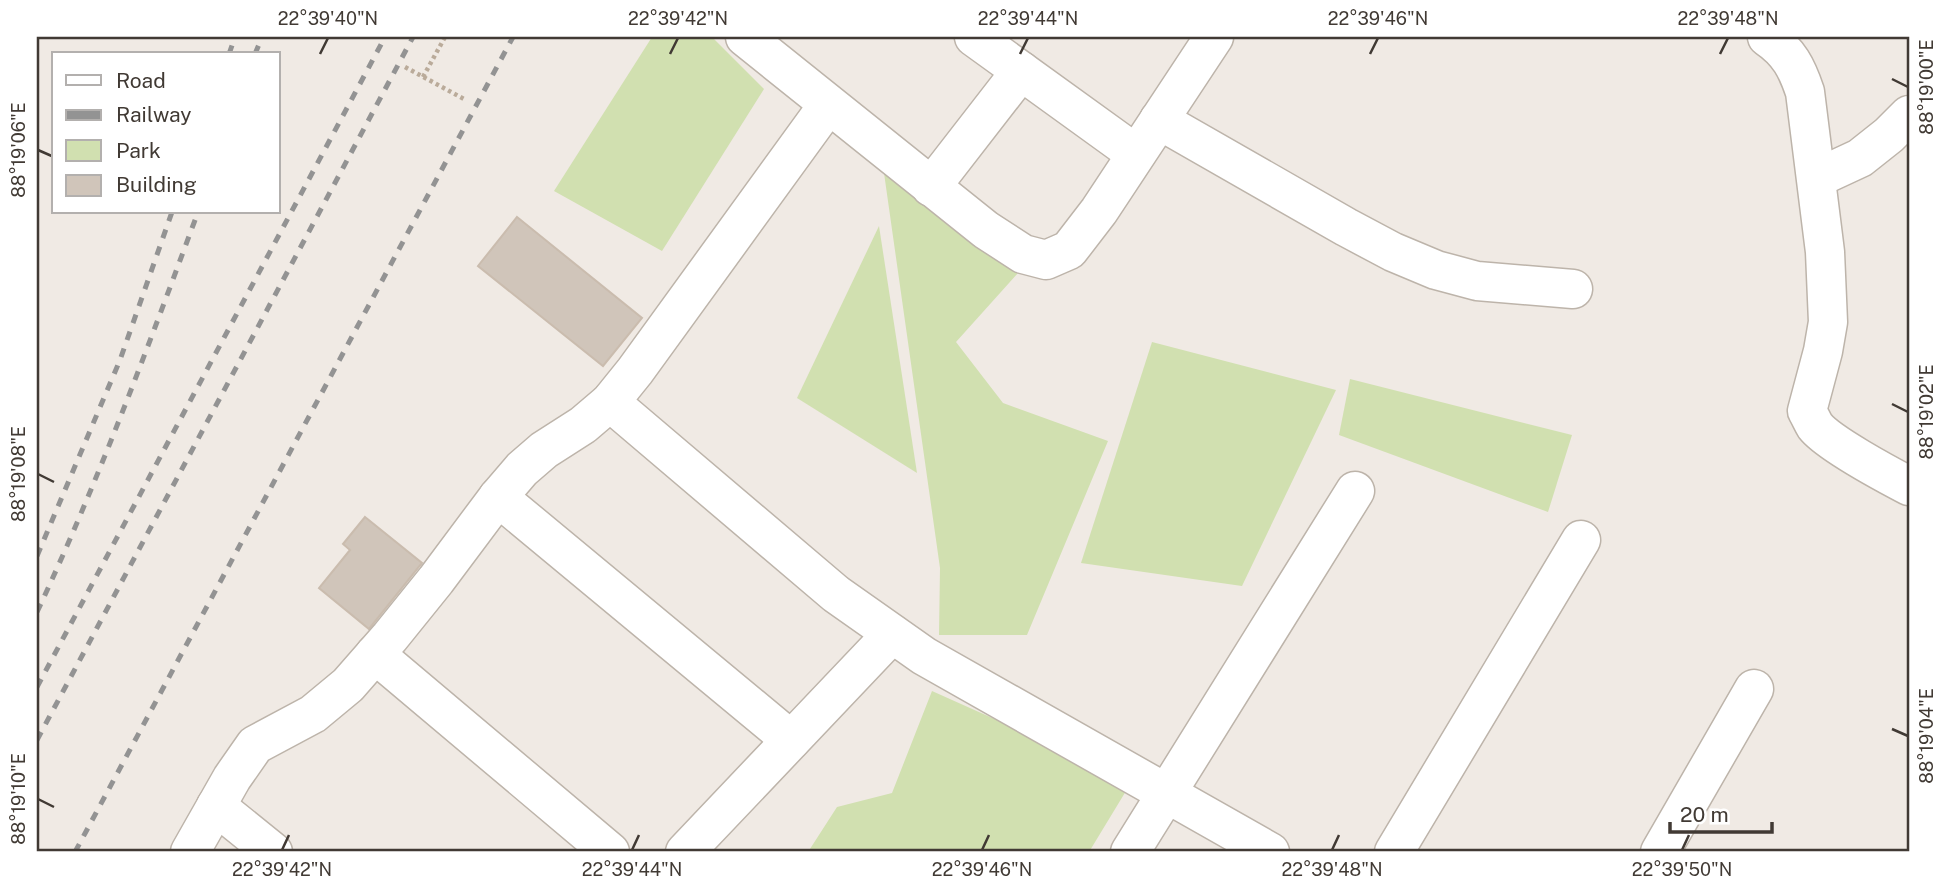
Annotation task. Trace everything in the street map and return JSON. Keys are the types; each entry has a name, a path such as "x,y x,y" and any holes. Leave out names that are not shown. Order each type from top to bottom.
{"street":[{"path":"745,37 986,230 1023,254 1046,260 1069,250 1100,211 1214,37"},
{"path":"974,37 1136,155"},
{"path":"1767,37 1776,43 1798,68 1805,92 1825,252 1828,322 1807,411 1816,428 1834,442 1909,486"},
{"path":"931,187 1021,71"},
{"path":"190,852 232,778 255,745 313,714 348,685 436,580 522,469 610,402 635,372 828,105"},
{"path":"1817,178 1860,158 1909,115"},
{"path":"1159,120 1346,227 1393,252 1436,270 1477,281 1573,289"},
{"path":"610,402 836,594 924,656 1270,852"},
{"path":"1130,852 1356,491"},
{"path":"498,497 791,740"},
{"path":"1394,852 1581,540"},
{"path":"685,852 892,634"},
{"path":"375,654 610,852"},
{"path":"1660,852 1754,689"},
{"path":"216,806 274,852"}],"path":[{"path":"423,77 445,37"},
{"path":"405,67 464,99"}],"green space":[{"path":"652,37 712,37 764,89 662,251 554,191"},
{"path":"884,173 1018,273 956,342 1003,403 1108,441 1027,635 939,635 940,568"},
{"path":"879,226 917,473 797,398"},
{"path":"1152,342 1336,390 1242,586 1081,563"},
{"path":"1350,379 1572,435 1548,512 1339,435"},
{"path":"932,691 1044,741 1126,791 1089,852 808,852 837,807 892,793"}],"building":[{"path":"517,217 642,318 603,366 478,266"},
{"path":"365,517 422,563 369,629 319,588 350,550 343,544"}],"railway":[{"path":"230,52 235,37"},
{"path":"256,52 262,37"},
{"path":"37,687 385,37"},
{"path":"37,740 413,37"},
{"path":"75,852 513,37"},
{"path":"37,556 120,360 171,214"},
{"path":"37,612 102,464 197,214"}]}
